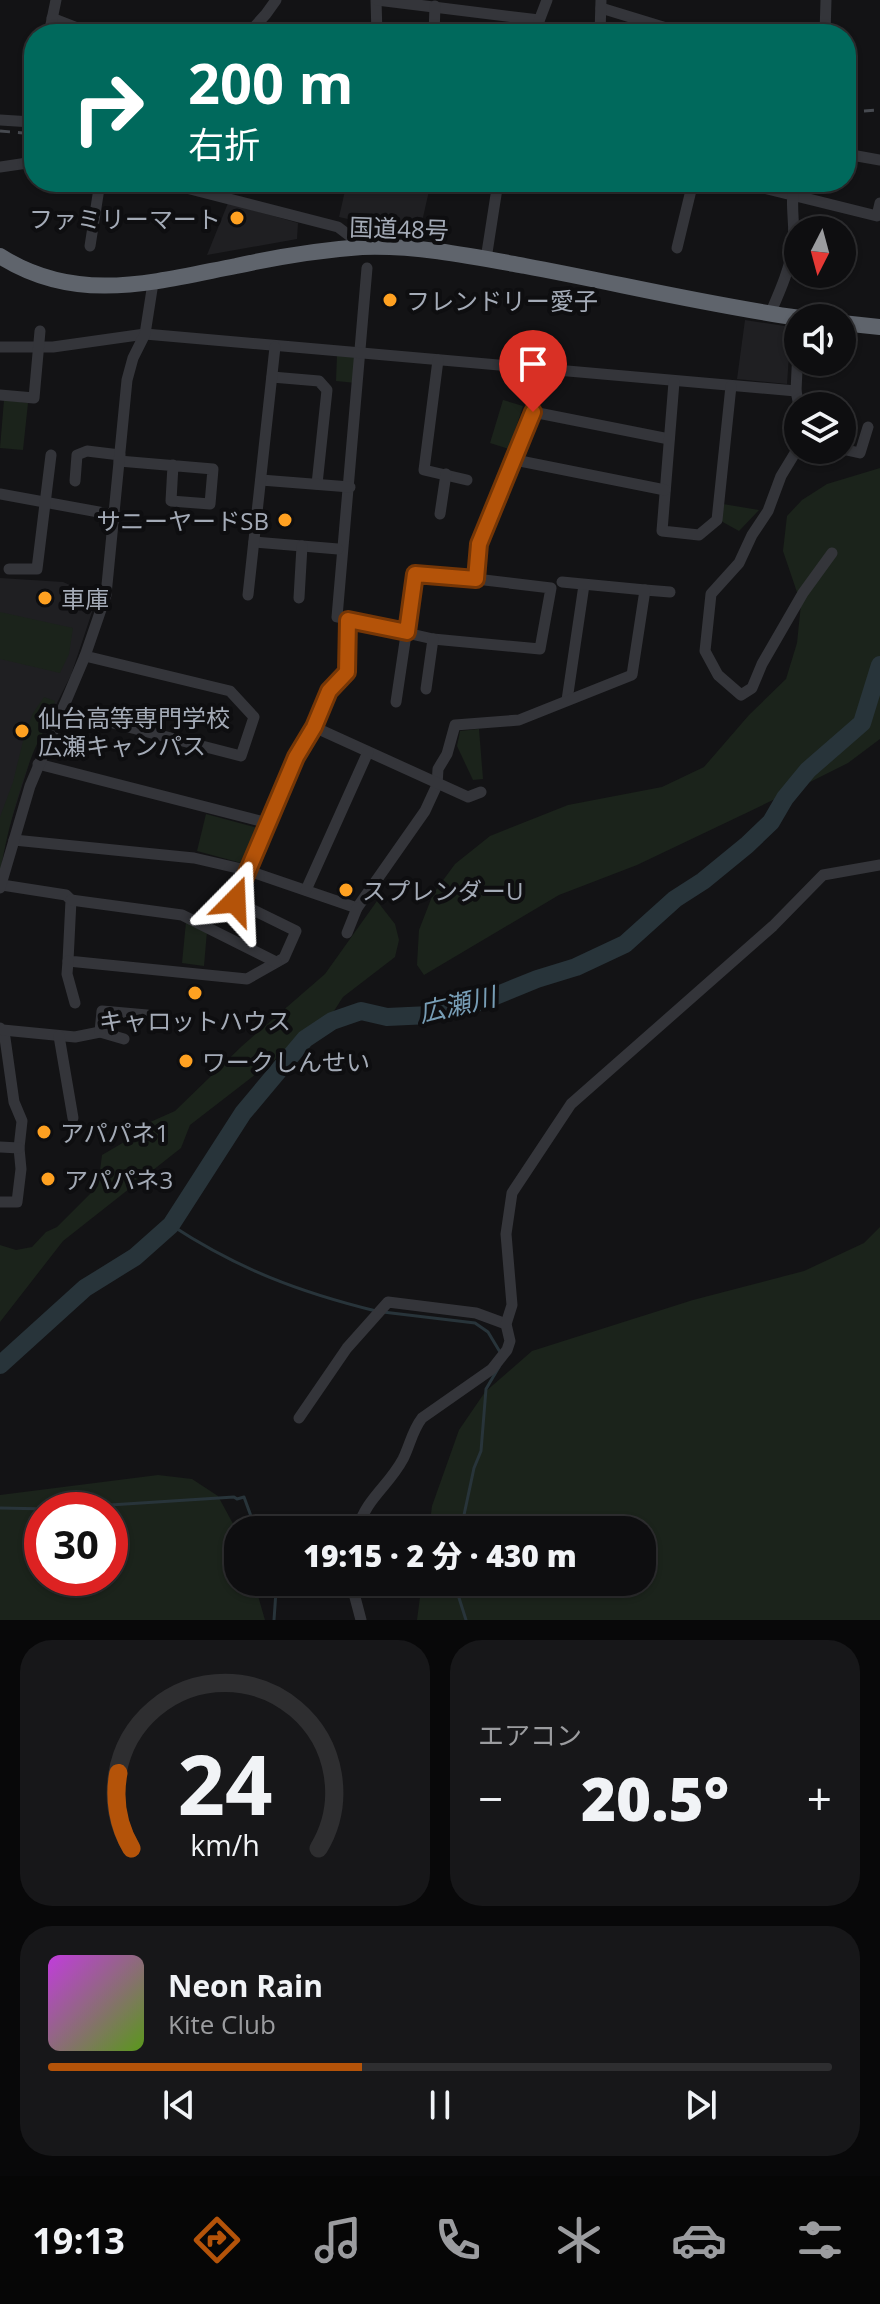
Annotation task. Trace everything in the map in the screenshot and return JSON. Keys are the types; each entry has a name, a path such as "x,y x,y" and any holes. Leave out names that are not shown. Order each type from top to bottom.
{"highway":[{"name":"国道48号","path":"0,256 25,270 75,284 127,286 287,256 365,247 447,252 784,316"},
{"path":"856,324 880,327"}],"street":[{"path":"51,24 56,0"},
{"path":"257,24 276,0"},
{"path":"377,24 376,0 435,6 485,6 539,20"},
{"path":"538,24 547,0"},
{"path":"825,24 826,0"},
{"path":"600,24 601,4 658,24"},
{"path":"434,24 435,6"},
{"path":"52,18 67,24"},
{"path":"0,120 24,122"},
{"path":"856,156 880,160"},
{"path":"0,167 24,163"},
{"path":"90,246 98,192"},
{"path":"204,192 338,227 365,247"},
{"path":"486,259 496,192"},
{"path":"677,248 691,192"},
{"path":"775,192 877,216 880,203"},
{"path":"770,314 793,247 793,192"},
{"path":"367,268 337,617 407,632 433,639 540,649 551,588 415,574 407,632 396,702"},
{"path":"153,283 145,334 128,377 106,595 85,656 38,764 1,886 66,895 71,900 182,915 276,962"},
{"path":"0,395 34,398 40,331"},
{"path":"0,347 99,342 145,334 796,391 797,376"},
{"path":"248,595 275,347"},
{"path":"438,360 424,470 467,480"},
{"path":"272,377 319,381 327,390 317,484"},
{"path":"674,382 662,531 699,535 717,520 731,386"},
{"path":"476,579 479,544 533,412 669,439"},
{"path":"856,452 860,453 868,427"},
{"path":"75,481 77,455 87,451 119,458 213,469 210,504 171,501 173,465"},
{"path":"9,569 37,569 51,455"},
{"path":"515,460 665,490"},
{"path":"788,464 768,511 739,563 711,594 705,651 718,675 741,695 752,688 762,664 803,593 832,553"},
{"path":"440,514 446,474"},
{"path":"261,480 350,487"},
{"path":"0,494 115,515"},
{"path":"254,542 338,549"},
{"path":"299,598 302,546"},
{"path":"562,582 670,592"},
{"path":"567,700 584,585"},
{"path":"347,933 357,908 414,828 437,785 438,769 447,754 455,725 519,720 632,675 645,590"},
{"path":"68,961 247,979 284,958 296,931 235,901 296,757 314,727 329,691 347,672 348,620"},
{"path":"426,689 433,639"},
{"path":"62,710 241,756 254,717 230,691 85,656"},
{"path":"314,727 437,785 468,797 481,792"},
{"path":"306,890 368,752"},
{"path":"38,764 268,823"},
{"path":"14,840 194,858 246,870 357,908"},
{"path":"362,1516 367,1504 402,1462 415,1427 422,1418 478,1380 503,1356 510,1341 506,1324 512,1305 506,1234 512,1193 571,1104 773,926 823,875 880,865"},
{"path":"71,900 67,974 75,1003"},
{"path":"100,1032 102,1011 147,1015"},
{"path":"0,1202 17,1202 22,1121 14,1102 2,1034 75,1037 100,1032 124,1039"},
{"path":"59,1036 73,1118"},
{"path":"0,1147 19,1148"},
{"path":"299,1418 347,1348 388,1302 476,1313 506,1324"},
{"path":"355,1596 361,1620"}],"shaded area":[{"path":"345,192 429,192 419,235 339,217"},
{"path":"228,203 298,223 297,239 207,255"},
{"path":"745,320 784,326 784,376 788,376 787,384 737,379"},
{"path":"337,355 358,357 356,383 336,381"},
{"path":"4,400 28,403 23,450 0,448"},
{"path":"503,400 523,406 509,449 490,443"},
{"path":"880,468 880,739 848,763 790,792 637,865 559,895 424,975 417,965 419,930 433,894 455,864 490,836 568,805 662,787 704,767 749,715 786,679 797,643 801,604 783,551 787,516 802,500 827,484"},
{"path":"723,504 759,510 739,531 721,521"},
{"name":"仙台高等専門学校 広瀬キャンパス","path":"0,578 63,582 97,597 71,675 33,751 6,837 0,873"},
{"path":"0,612 73,628 69,654 60,673 0,659"},
{"path":"44,697 55,701 22,782 0,873 0,817 24,737 33,713"},
{"path":"479,729 483,779 473,780 457,746 460,731"},
{"path":"206,814 258,828 245,864 197,851"},
{"path":"377,901 395,924 399,940 395,957 343,997 330,1017 190,1125 181,1148 63,1241 0,1322 0,1245 16,1250 32,1247 46,1232 57,1227 98,1186 102,1155 131,1138 148,1123 175,1111 242,1046 325,974"},
{"path":"186,922 207,931 204,966 182,963"},
{"path":"880,1227 880,1620 417,1620 420,1596 656,1596 656,1516 431,1516 459,1430 485,1392 532,1351 693,1300 804,1271 864,1243"},
{"path":"158,1475 192,1479 218,1496 229,1516 224,1516 224,1596 258,1596 265,1620 0,1620 0,1495"}],"waterway":[{"name":"広瀬川","path":"0,1365 85,1288 135,1257 171,1225 243,1113 305,1039 332,1021 361,1011 387,1017 430,1015 483,1001 576,967 625,944 675,899 703,881 747,845 771,822 785,798 808,770 862,723 880,665"},
{"path":"171,1225 245,1267 321,1296 376,1311"},
{"path":"383,1312 475,1323 488,1332 500,1352"},
{"path":"463,1516 481,1451 486,1389 499,1367"},
{"path":"0,1508 48,1509 244,1497 251,1516"},
{"path":"274,1620 276,1596"},
{"path":"458,1596 466,1620"}],"railway":[{"path":"856,111 880,110"},
{"path":"0,131 24,133"}],"place":[{"name":"ファミリーマート","path":"237,218"},
{"name":"フレンドリー愛子","path":"390,300"},
{"name":"サニーヤードSB","path":"285,520"},
{"name":"車庫","path":"45,598"},
{"name":"仙台高等専門学校 広瀬キャンパス","path":"22,731"},
{"name":"スプレンダーU","path":"346,890"},
{"name":"キャロットハウス","path":"195,993"},
{"name":"ワークしんせい","path":"186,1061"},
{"name":"アパパネ1","path":"44,1132"},
{"name":"アパパネ3","path":"48,1179"}],"route":[{"path":"235,901 296,757 314,727 329,691 347,672 348,620 407,632 415,574 476,579 479,544 533,412"}]}
